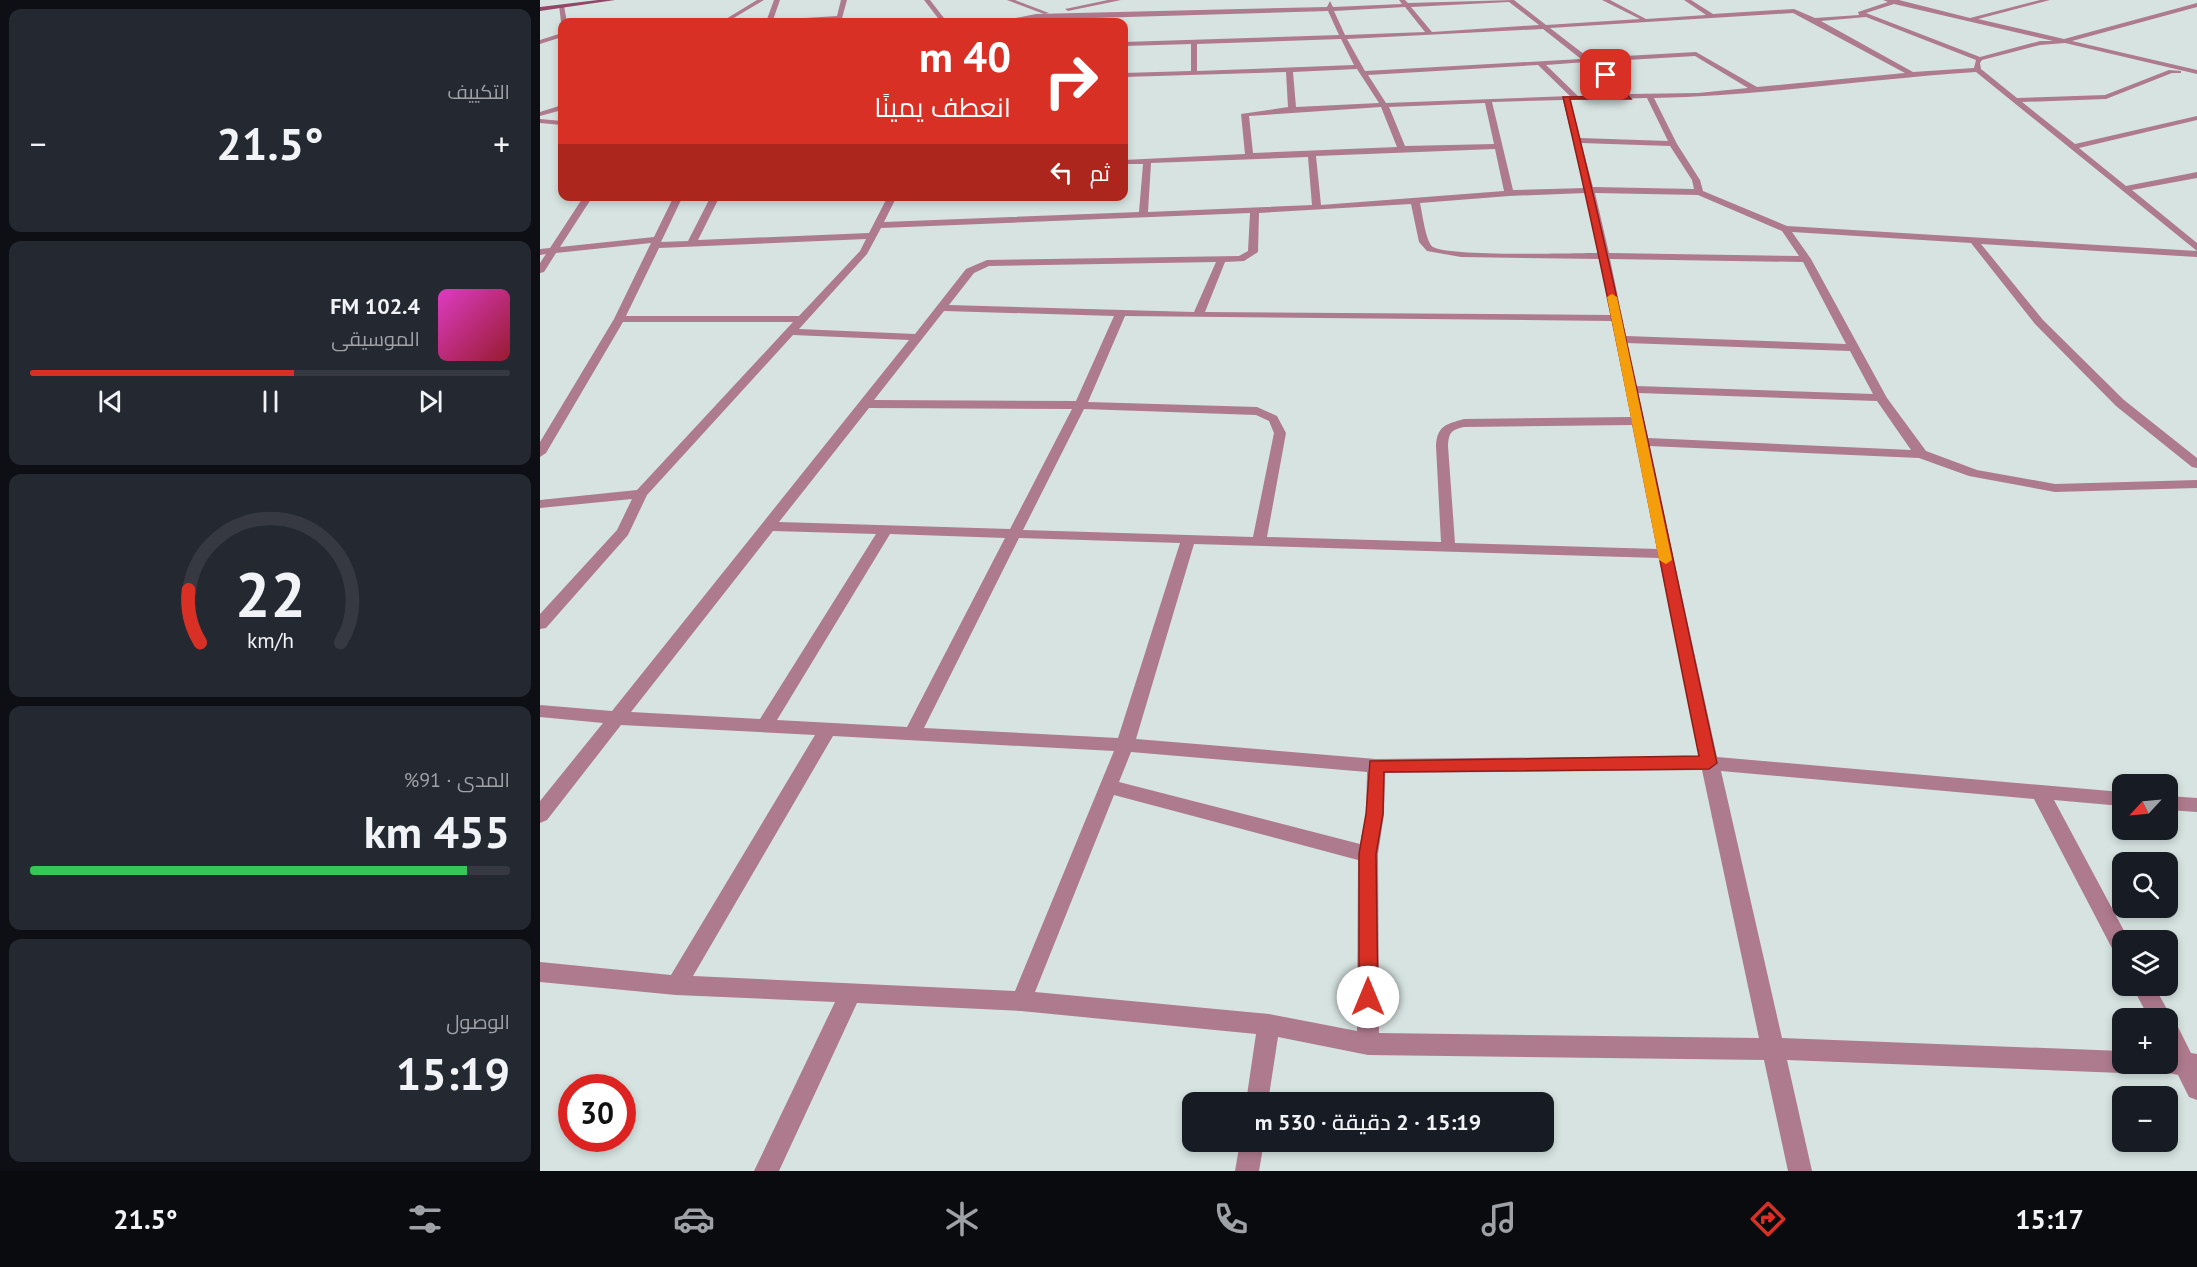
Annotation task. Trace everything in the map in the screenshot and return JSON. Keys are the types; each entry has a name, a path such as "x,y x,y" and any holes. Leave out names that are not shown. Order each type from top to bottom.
{"main road":[{"path":"540,7 583,0"},
{"path":"540,7 612,0"}],"street":[{"path":"731,18 761,0"},
{"path":"771,18 777,0"},
{"path":"840,18 844,0"},
{"path":"927,0 941,18"},
{"path":"1010,0 1046,13"},
{"path":"1026,18 1118,0"},
{"path":"1330,0 1330,9 1346,37 1353,58 1384,105 1402,149"},
{"path":"1097,18 1173,10 1330,9 1405,3 1511,0 1606,75 1629,98"},
{"path":"1605,0 1646,19"},
{"path":"1687,0 1711,15"},
{"path":"2196,73 2062,42 2042,41 1893,0 1860,13 1979,64 2014,100 2197,248"},
{"path":"1969,20 2047,0"},
{"path":"2077,29 2188,0 2197,3"},
{"path":"1405,3 1430,34"},
{"path":"2062,42 2197,3"},
{"path":"1778,4 1814,20 1912,74"},
{"path":"561,6 563,18"},
{"path":"1087,18 1089,6"},
{"path":"1128,44 1430,34 1794,11"},
{"path":"1814,20 1865,16"},
{"path":"1249,156 1245,114 1292,109 1488,100 1571,97 1650,98 1758,91 1912,74 1979,64 2066,32"},
{"path":"540,42 558,36"},
{"path":"1194,42 1194,72"},
{"path":"1128,75 1361,70 1696,54 1758,91"},
{"path":"1342,58 1353,58"},
{"path":"1260,71 1261,64 1265,62"},
{"path":"1539,62 1571,97 1576,140 1605,256 1636,421 1800,1171"},
{"path":"1288,70 1292,109"},
{"path":"2014,100 2106,97 2171,71 2196,73"},
{"path":"1650,98 1673,144 1696,180 1699,192"},
{"path":"1488,100 1509,194"},
{"path":"540,114 558,109"},
{"path":"2074,147 2196,118"},
{"path":"540,121 558,123"},
{"path":"1576,140 1673,144"},
{"path":"1128,162 1499,146"},
{"path":"1312,154 1317,208"},
{"path":"1143,216 1147,161"},
{"path":"2126,189 2194,178"},
{"path":"880,225 1317,208 1588,190 1699,192 1785,230 2197,254"},
{"path":"540,270 586,201"},
{"path":"540,453 619,319 677,201"},
{"path":"692,244 714,201"},
{"path":"540,624 623,532 641,494 864,252 891,201"},
{"path":"1415,201 1424,242 1430,249 1441,253 1806,260"},
{"path":"540,815 614,718 970,271 987,263 1241,259 1253,252 1255,210"},
{"path":"1785,230 1806,260 1881,398 1921,454"},
{"path":"540,252 658,242 692,244 873,236"},
{"path":"1976,242 2038,322 2120,403 2195,459"},
{"path":"1198,315 1221,261"},
{"path":"942,308 1198,315 1615,318"},
{"path":"912,734 1080,405 1121,313"},
{"path":"619,319 803,319"},
{"path":"791,332 917,337"},
{"path":"1620,339 1854,348"},
{"path":"1630,389 1881,398"},
{"path":"864,404 1080,405 1257,411 1272,416 1277,421 1280,433 1259,542"},
{"path":"1448,547 1442,446 1443,433 1448,427 1464,423 1636,421"},
{"path":"1641,442 1921,454 1974,473 2055,488 2197,484"},
{"path":"540,504 641,494"},
{"path":"766,526 1665,554"},
{"path":"765,726 885,530"},
{"path":"1021,1001 1110,787 1188,539"},
{"path":"540,711 614,718 1125,745 1376,766 1709,763 2112,798"},
{"path":"676,986 828,729"},
{"path":"1368,1044 1368,854 1375,814 1376,766"},
{"path":"1110,787 1368,854"},
{"path":"2040,792 2113,930"},
{"path":"2178,804 2197,805"},
{"path":"540,972 676,986 1021,1001 1269,1025 1368,1044 1773,1049 2112,1062"},
{"path":"766,1171 850,994"},
{"path":"1259,1092 1269,1025"},
{"path":"2183,1064 2197,1089"},
{"path":"1247,1171 1250,1152"}],"slow traffic":[{"path":"1612,297 1666,560"}],"route":[{"path":"1368,997 1368,854 1375,814 1376,766 1709,763 1636,421 1605,256 1566,97 1629,98 1606,75"}]}
